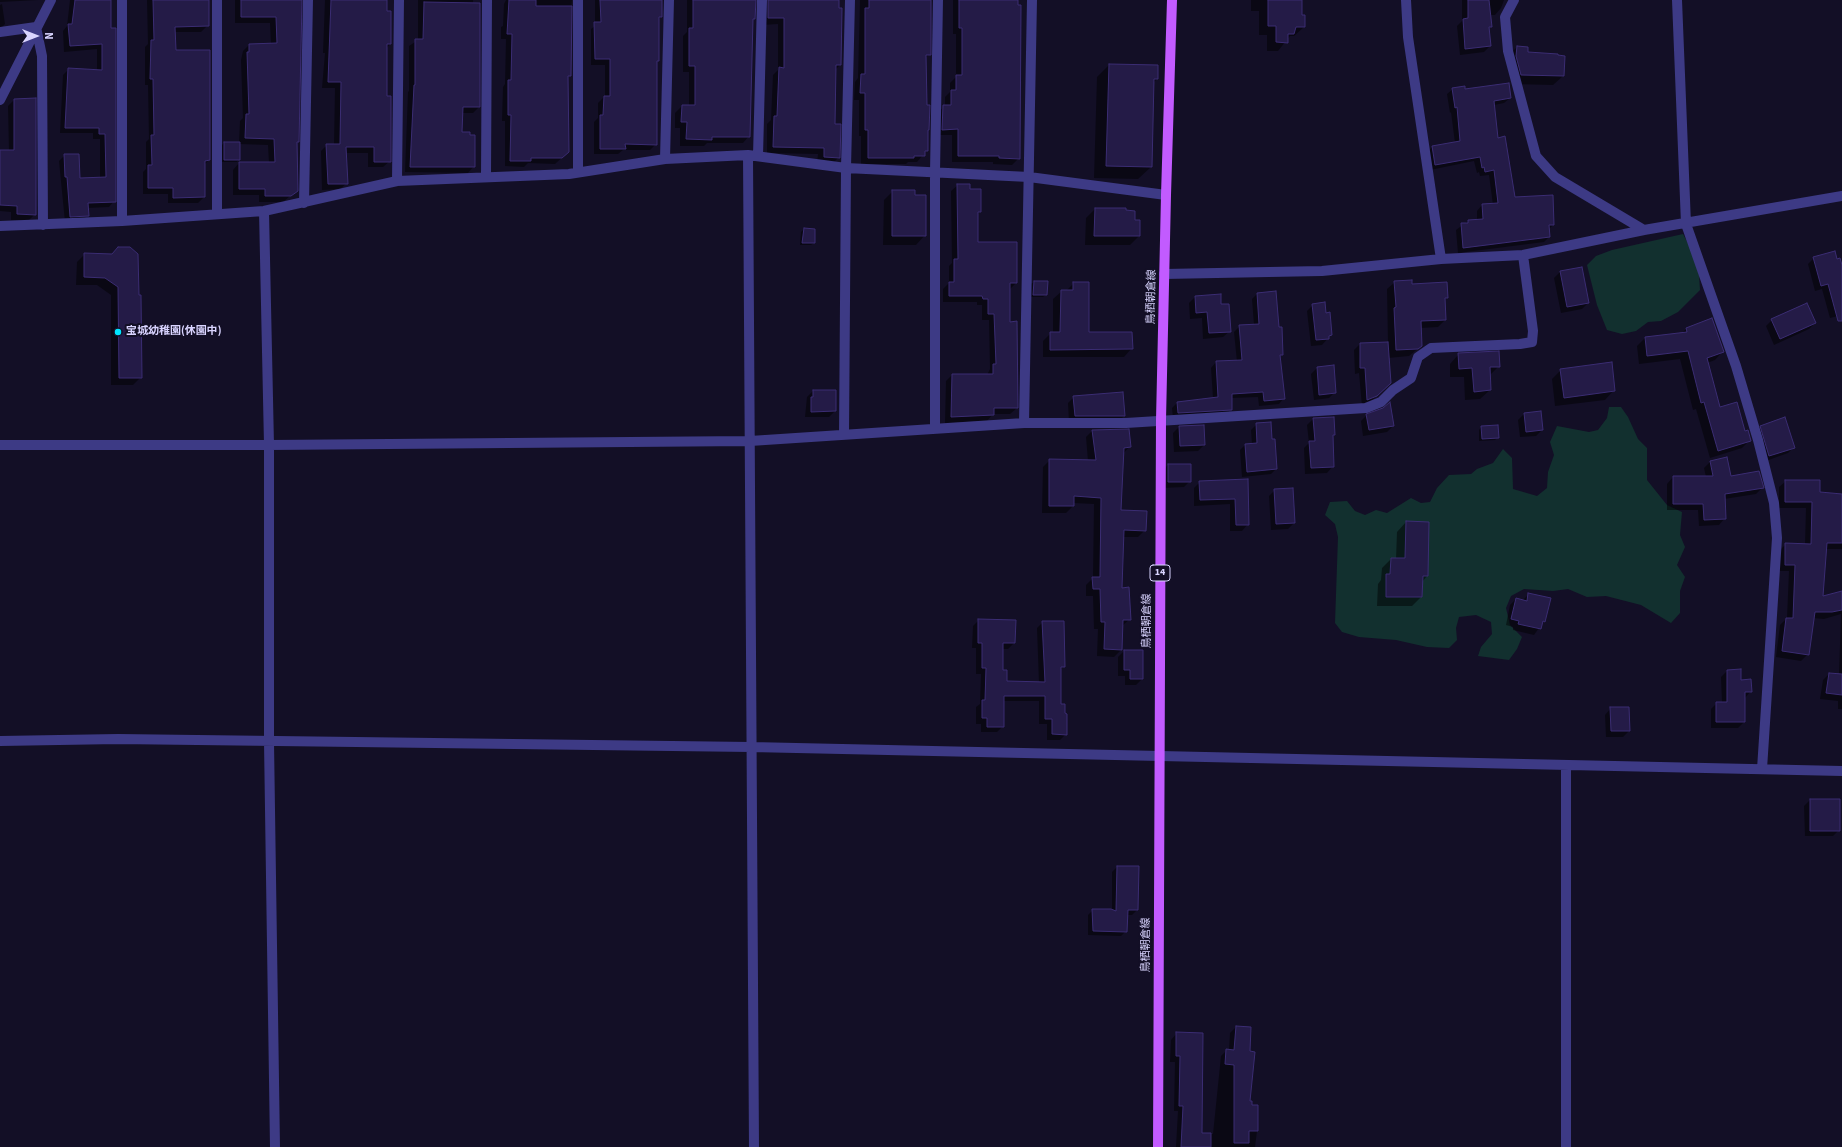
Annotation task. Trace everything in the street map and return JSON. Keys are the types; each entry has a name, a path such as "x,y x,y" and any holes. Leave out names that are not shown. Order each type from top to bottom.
{"main road":[{"name":"鳥栖朝倉線","path":"1158,1147 1161,420 1172,0"}],"street":[{"path":"0,100 51,0"},
{"path":"122,0 122,221"},
{"path":"217,0 217,214"},
{"path":"304,203 308,0"},
{"path":"397,182 399,0"},
{"path":"486,176 487,0"},
{"path":"578,0 578,172"},
{"path":"665,159 669,0"},
{"path":"754,1147 750,441 753,156 762,0"},
{"path":"844,435 846,168 850,0"},
{"path":"935,428 935,172 938,0"},
{"path":"1024,423 1032,0"},
{"path":"1406,0 1408,37 1441,259"},
{"path":"1514,0 1505,18 1508,51 1536,156 1555,177 1644,230"},
{"path":"1677,0 1686,224 1736,366 1758,440 1774,503 1777,538 1762,769"},
{"path":"0,32 36,27"},
{"path":"36,27 42,56 43,224"},
{"path":"0,226 122,221 264,211 397,182 578,172 665,159 753,156 846,168 1029,177 1166,194"},
{"path":"1164,274 1322,271 1441,259 1523,255 1644,230 1842,196"},
{"path":"264,211 268,446 269,742 275,1147"},
{"path":"0,445 268,446 750,441 1024,423 1090,424 1366,408 1381,402 1393,390 1411,378 1418,357 1431,348 1520,344 1532,342 1533,331 1523,255"},
{"path":"0,741 118,739 751,747 1842,771"},
{"path":"1566,766 1566,1147"}],"green space":[{"path":"1683,234 1693,253 1699,275 1700,290 1678,312 1661,321 1648,322 1636,331 1622,334 1607,330 1597,305 1587,265 1596,256 1612,250"},
{"path":"1609,407 1621,407 1628,417 1638,439 1647,448 1647,480 1667,505 1682,512 1680,535 1685,547 1677,565 1685,577 1680,591 1680,613 1671,623 1641,605 1606,596 1587,597 1568,589 1553,591 1524,589 1511,596 1506,608 1510,625 1522,637 1517,649 1509,660 1478,656 1481,647 1492,634 1491,622 1476,615 1459,617 1456,628 1457,640 1449,648 1427,647 1396,640 1359,637 1342,632 1335,623 1338,537 1335,524 1325,515 1330,502 1347,501 1355,511 1365,515 1376,510 1387,513 1411,498 1421,503 1430,502 1437,488 1449,475 1471,474 1477,469 1493,463 1503,449 1512,458 1513,489 1537,496 1547,488 1548,472 1554,455 1550,442 1557,426 1589,432 1598,430 1607,418"}],"building":[{"path":"75,0 111,0 111,28 116,28 116,202 88,203 89,216 70,217 64,154 79,154 80,178 106,177 105,134 99,134 99,128 65,128 68,68 102,70 102,44 70,46 68,24 72,24"},
{"path":"153,0 209,0 209,26 175,27 176,50 210,50 210,160 205,161 205,197 173,198 173,188 148,188 148,165 152,165 151,135 154,135 153,79 150,79 151,40 154,40"},
{"path":"241,0 302,0 299,142 297,142 298,191 291,196 265,196 265,189 239,189 239,162 275,162 274,139 245,138 246,114 249,114 247,52 249,52 249,44 277,43 276,17 241,17"},
{"path":"331,0 387,0 387,11 391,11 391,44 387,44 387,96 391,96 391,162 374,162 374,147 346,147 348,184 328,184 326,144 340,144 341,82 328,82"},
{"path":"509,0 536,0 536,6 572,6 571,76 568,76 569,152 562,158 531,158 531,161 510,161 511,115 508,115 508,80 511,80 512,34 507,34"},
{"path":"600,0 662,0 662,17 659,17 659,61 657,61 657,145 625,144 626,149 600,149 600,115 603,115 604,96 610,96 610,59 595,59 594,22 601,22"},
{"path":"693,0 756,0 755,19 753,19 750,137 712,137 712,140 686,139 687,122 681,122 682,105 695,105 695,66 689,66 689,28 693,28"},
{"path":"768,0 839,0 839,8 842,8 841,65 836,65 835,124 841,124 840,158 824,157 824,148 773,147 774,116 777,116 779,67 784,68 784,18 768,18"},
{"path":"869,0 931,0 931,55 926,55 927,105 930,105 928,151 925,151 925,156 914,156 914,158 868,158 868,130 865,130 865,93 860,93 861,74 865,74 865,8 869,8"},
{"path":"959,0 1018,0 1018,5 1021,5 1020,159 999,158 999,156 958,156 958,129 942,130 943,105 951,105 951,90 956,90 956,75 962,75 962,28 959,28"},
{"path":"1268,0 1302,0 1302,15 1305,15 1305,27 1296,27 1294,34 1288,34 1288,43 1276,42 1276,26 1268,26"},
{"path":"1468,0 1489,0 1492,27 1489,27 1491,46 1465,49 1463,19 1468,18"},
{"path":"424,2 480,3 480,107 463,107 462,132 470,132 470,135 475,135 475,167 410,167 415,85 415,39 423,39"},
{"path":"1517,46 1528,47 1528,52 1558,54 1565,56 1564,76 1521,75 1516,56"},
{"path":"1109,64 1158,65 1158,79 1154,79 1152,167 1106,166"},
{"path":"1509,83 1511,98 1494,101 1498,138 1505,136 1515,197 1553,195 1554,225 1549,225 1550,237 1463,248 1461,223 1468,223 1468,220 1483,219 1482,204 1498,203 1494,170 1485,172 1484,167 1482,168 1480,157 1435,165 1432,146 1460,141 1457,107 1455,108 1452,88 1465,86 1465,89"},
{"path":"36,98 36,215 17,214 17,206 0,205 0,150 14,150 14,99"},
{"path":"224,142 240,142 240,160 224,160"},
{"path":"957,184 970,184 970,189 981,189 981,212 978,212 978,242 1017,242 1017,283 1010,283 1010,322 1017,321 1018,408 994,408 994,415 951,417 952,374 993,374 993,364 996,364 994,314 988,314 988,299 983,299 982,296 949,296 949,282 954,282 954,259 958,259"},
{"path":"892,190 915,190 915,195 926,195 926,236 892,236"},
{"path":"1095,208 1126,208 1126,210 1135,211 1135,220 1140,220 1140,236 1094,236"},
{"path":"804,228 815,229 815,243 802,243"},
{"path":"118,247 130,247 138,254 139,295 141,295 142,378 119,378 118,287 105,278 84,277 84,253 112,254"},
{"path":"1835,251 1837,259 1840,258 1842,265 1842,321 1838,321 1828,284 1821,286 1813,257"},
{"path":"1582,267 1589,303 1567,307 1560,271"},
{"path":"1412,280 1412,284 1447,282 1448,298 1445,298 1446,320 1421,321 1422,346 1418,349 1396,350 1394,308 1396,307 1394,281"},
{"path":"1034,281 1048,281 1047,295 1033,295"},
{"path":"1073,282 1089,282 1089,332 1132,332 1133,349 1050,350 1050,332 1060,332 1061,290 1073,290"},
{"path":"1276,291 1279,327 1282,327 1283,355 1280,355 1285,399 1264,401 1263,392 1232,394 1232,410 1178,413 1177,402 1218,397 1216,361 1242,360 1239,325 1259,324 1257,293"},
{"path":"1221,294 1221,304 1229,304 1231,332 1209,333 1207,312 1196,313 1195,296"},
{"path":"1325,302 1326,313 1330,312 1332,335 1329,336 1329,339 1316,340 1312,304"},
{"path":"1807,303 1816,323 1780,339 1771,319"},
{"path":"1712,318 1724,352 1707,358 1720,407 1737,402 1745,431 1748,430 1751,441 1718,451 1704,402 1701,403 1688,351 1647,356 1645,337 1687,332 1686,328"},
{"path":"1388,342 1391,383 1377,396 1367,400 1365,368 1360,368 1360,343"},
{"path":"1499,351 1500,367 1490,367 1491,390 1474,392 1472,368 1459,369 1458,353"},
{"path":"1612,362 1615,391 1564,398 1560,369"},
{"path":"1334,365 1336,393 1319,395 1317,367"},
{"path":"813,390 836,390 836,411 811,412 811,397 813,397"},
{"path":"1123,392 1125,416 1075,416 1073,396"},
{"path":"1390,402 1394,426 1369,430 1366,414 1383,408"},
{"path":"1541,411 1543,430 1526,432 1524,413"},
{"path":"1334,417 1334,467 1311,468 1309,441 1315,441 1313,418"},
{"path":"1785,417 1795,448 1769,456 1760,426"},
{"path":"1271,422 1272,439 1275,439 1277,469 1247,472 1245,444 1257,443 1256,423"},
{"path":"1204,425 1205,445 1180,446 1179,426"},
{"path":"1498,425 1499,438 1482,439 1481,426"},
{"path":"1129,429 1131,447 1124,448 1121,510 1147,511 1146,531 1124,530 1122,588 1129,587 1131,620 1123,620 1122,650 1104,649 1105,622 1101,622 1100,589 1093,589 1092,577 1100,577 1101,498 1074,496 1074,506 1049,506 1049,459 1096,460 1092,430"},
{"path":"1727,457 1731,476 1759,471 1764,488 1725,494 1726,519 1704,520 1703,504 1673,504 1673,476 1713,476 1710,461"},
{"path":"1168,464 1191,464 1191,482 1168,482"},
{"path":"1248,479 1249,525 1236,525 1235,499 1200,500 1199,481"},
{"path":"1785,480 1820,480 1820,492 1842,494 1842,543 1827,543 1823,596 1842,591 1842,610 1832,612 1815,612 1809,655 1782,651 1786,618 1793,618 1795,565 1785,565 1785,543 1811,544 1812,502 1785,502"},
{"path":"1293,488 1295,523 1276,524 1274,489"},
{"path":"1406,521 1429,522 1428,576 1423,576 1422,597 1386,597 1386,574 1390,574 1391,558 1405,558"},
{"path":"1528,593 1551,598 1545,622 1543,621 1541,629 1518,624 1519,621 1511,619 1516,598 1527,601"},
{"path":"978,619 1016,620 1015,643 1003,643 1003,670 1007,670 1007,681 1045,682 1042,621 1064,621 1065,667 1061,667 1061,704 1065,704 1065,713 1067,714 1067,735 1052,734 1052,719 1045,719 1045,696 1004,696 1004,727 987,727 987,718 982,718 982,700 985,700 986,668 982,668 982,643 978,643"},
{"path":"1124,650 1143,650 1143,679 1130,679 1130,670 1124,670"},
{"path":"1741,669 1741,680 1751,679 1752,692 1745,692 1745,722 1716,722 1716,702 1727,702 1727,670"},
{"path":"1829,673 1842,674 1842,695 1826,693"},
{"path":"1610,707 1629,707 1630,731 1611,731"},
{"path":"1810,799 1840,799 1840,831 1810,831"},
{"path":"1117,866 1139,866 1138,910 1128,910 1127,932 1093,931 1092,909 1111,909 1116,911"},
{"path":"1236,1026 1251,1027 1250,1051 1255,1052 1250,1101 1252,1101 1252,1105 1258,1105 1258,1131 1249,1131 1249,1143 1234,1143 1234,1065 1225,1064 1226,1049 1234,1050"},
{"path":"1176,1032 1203,1033 1202,1133 1211,1133 1211,1147 1181,1147 1183,1106 1179,1106 1180,1056 1176,1056"}],"place":[{"name":"宝城幼稚園(休園中)","path":"118,332"}]}
